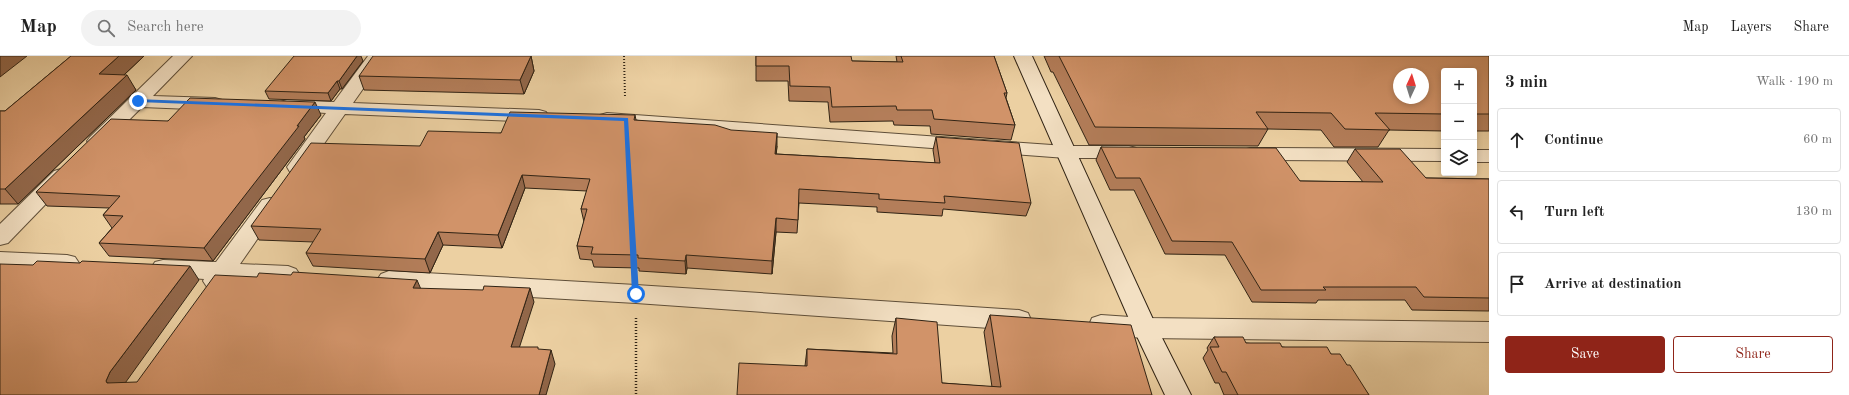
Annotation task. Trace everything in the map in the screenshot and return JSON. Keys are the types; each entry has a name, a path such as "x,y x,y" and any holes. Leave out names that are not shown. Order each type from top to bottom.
{"street":[{"path":"0,236 183,56"},
{"path":"204,296 377,56"},
{"path":"1023,56 1146,328 1178,395"},
{"path":"138,101 231,104"},
{"path":"270,106 556,117"},
{"path":"588,118 626,119 1066,152 1145,153"},
{"path":"1231,153 1441,155"},
{"path":"1477,156 1489,156"},
{"path":"0,260 87,264"},
{"path":"143,267 310,276"},
{"path":"365,279 636,294 1042,321"},
{"path":"1082,324 1146,328 1489,332"}],"path":[{"path":"624,56 626,119"},
{"path":"636,294 636,395"}],"building":[{"path":"71,56 119,56 99,74 127,75 5,189 0,189 0,111 5,111"},
{"path":"294,56 357,56 339,81 337,81 328,93 265,91"},
{"path":"373,56 531,56 520,80 359,76"},
{"path":"756,56 851,56 852,61 903,62 901,56 994,56 1007,93 1004,93 1015,125 934,119 932,110 897,110 896,106 832,107 830,87 790,86 789,66 756,66"},
{"path":"1059,56 1489,56 1489,114 1477,114 1477,68 1441,68 1441,114 1375,113 1390,130 1345,129 1331,113 1256,112 1268,129 1095,127"},
{"path":"190,98 315,102 297,126 299,126 204,248 99,243 123,216 103,215 120,196 36,192 111,119 168,121"},
{"path":"510,112 635,115 634,120 715,125 731,130 777,133 775,154 940,163 936,137 1019,143 1031,203 944,196 945,203 879,199 879,194 799,189 798,220 776,218 772,261 686,255 685,261 638,258 638,255 591,254 593,247 577,246 587,209 581,209 590,179 522,175 498,235 438,232 425,259 306,253 321,229 251,226 311,143 420,146 428,131 501,133"},
{"path":"1101,147 1276,148 1300,181 1383,182 1355,149 1400,149 1426,178 1489,179 1489,298 1424,297 1416,287 1323,287 1326,290 1261,290 1232,242 1172,241 1140,178 1116,178"},
{"path":"37,261 80,263 82,261 190,266 110,372 106,381 107,383 137,382 215,275 257,277 259,273 291,275 293,272 417,280 413,288 483,290 484,286 530,288 511,347 538,347 538,349 551,350 539,395 0,395 0,264 33,265"},
{"path":"990,315 1131,325 1152,395 737,395 739,363 807,366 807,349 897,354 896,318 937,322 942,383 1001,387"},
{"path":"1214,337 1243,337 1246,343 1280,343 1282,347 1327,347 1331,354 1340,354 1347,365 1350,365 1369,395 1238,395 1226,372 1222,372 1210,347 1219,347"}],"route":[{"path":"138,101 626,119 636,294"}]}
